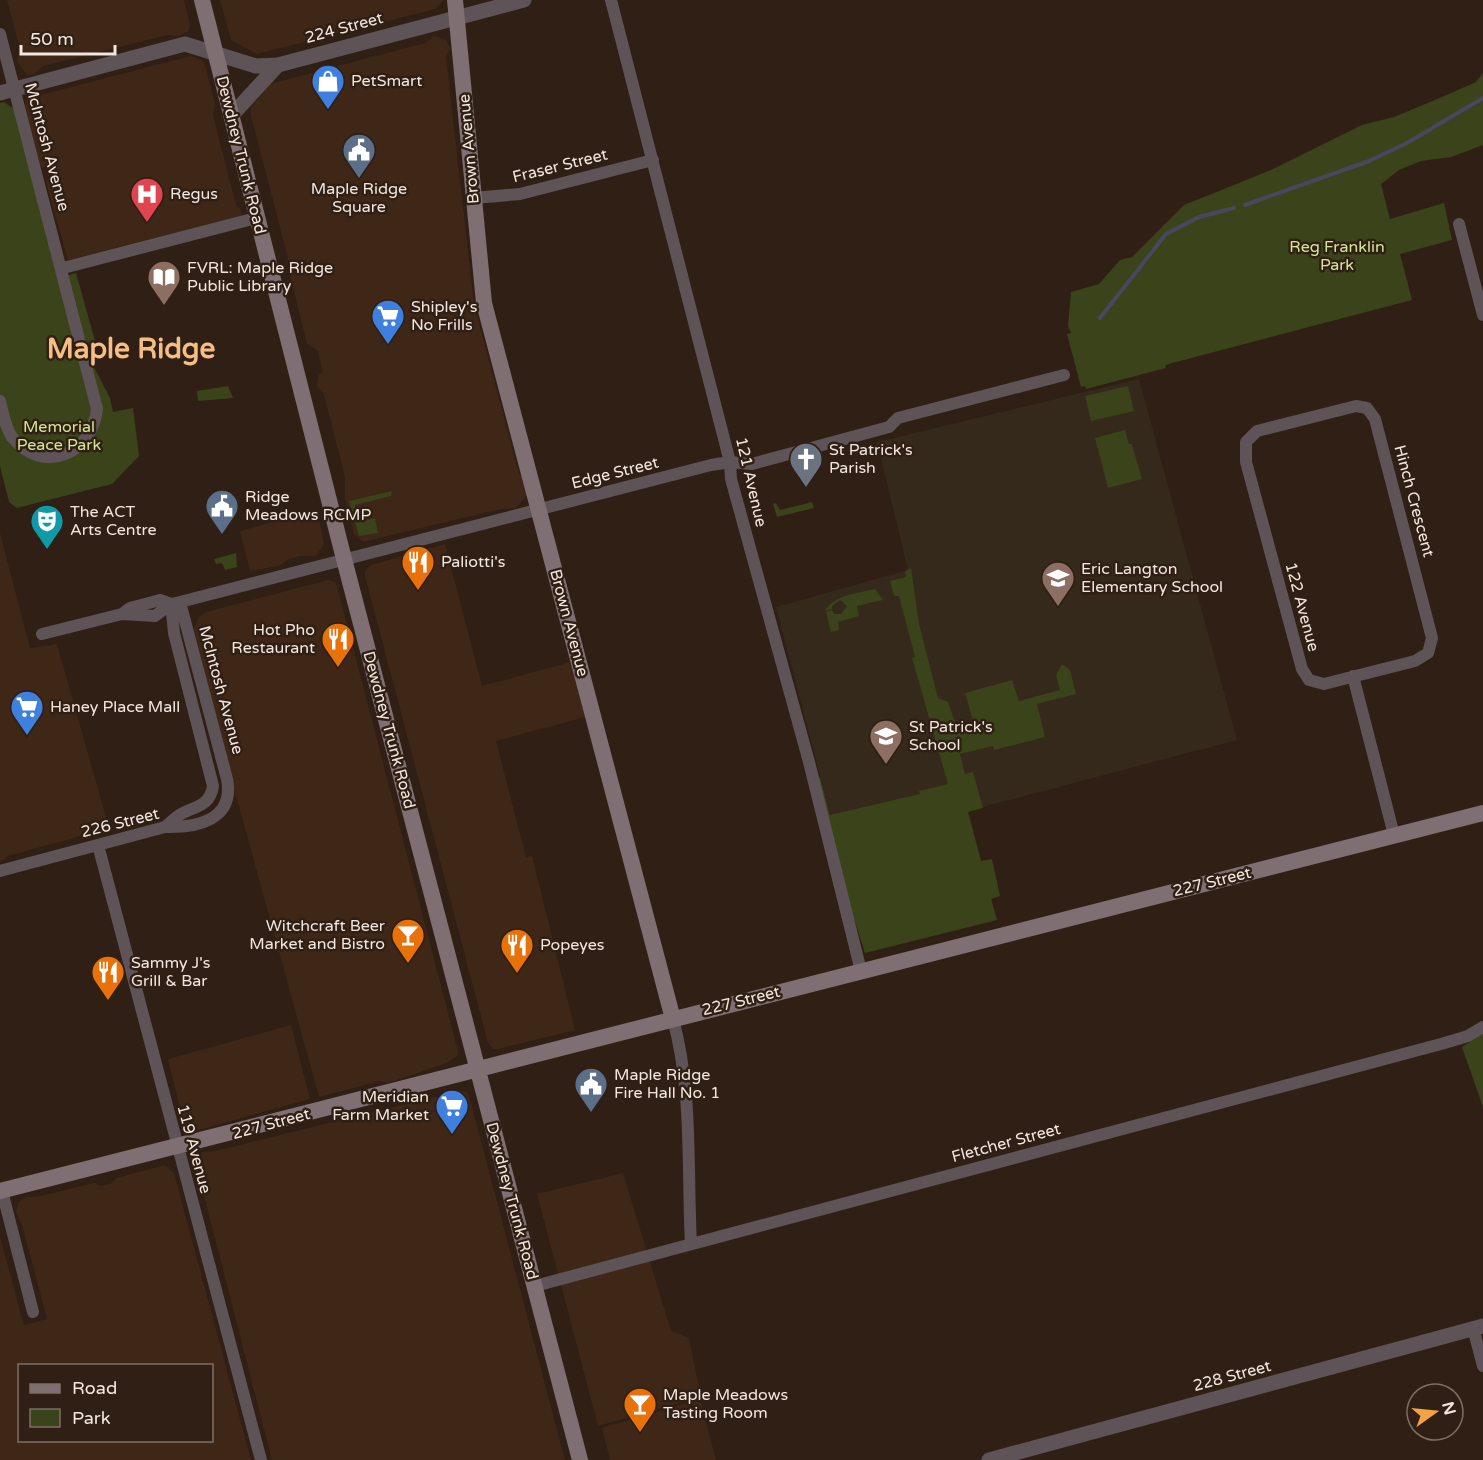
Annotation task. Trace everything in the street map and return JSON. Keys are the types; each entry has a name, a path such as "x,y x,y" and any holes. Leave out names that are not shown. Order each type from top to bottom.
{"main road":[{"name":"Dewdney Trunk Road","path":"202,0 344,559 580,1460"},
{"name":"Brown Avenue","path":"455,0 484,303 674,1019"},
{"name":"227 Street","path":"1,1191 1483,813"}],"street":[{"name":"224 Street","path":"7,91 185,44 256,66 278,65 524,0"},
{"name":"121 Avenue","path":"611,0 730,462 731,479 808,762 861,971"},
{"name":"McIntosh Avenue","path":"0,34 7,91 63,268 97,399 92,428 83,442 73,451 57,457 41,455 25,448 11,436 0,401"},
{"path":"231,116 278,65"},
{"name":"Fraser Street","path":"474,198 520,194 653,160"},
{"path":"63,268 256,218"},
{"path":"1459,224 1483,315"},
{"name":"Edge Street","path":"42,634 122,614 130,608 160,600 176,603 730,462 752,464 861,436 889,427 898,418 1064,375"},
{"name":"Hinch Crescent","path":"1246,442 1257,431 1356,406 1367,408 1375,419 1432,638 1428,653 1415,661 1353,676"},
{"name":"122 Avenue","path":"1246,442 1246,462 1302,669 1310,680 1324,684 1353,676"},
{"path":"165,827 182,814 203,806 213,786 174,633 176,603"},
{"name":"McIntosh Avenue","path":"176,603 229,787"},
{"path":"1353,676 1394,836"},
{"name":"226 Street","path":"0,871 165,827 190,827 210,820 226,804 229,787"},
{"name":"119 Avenue","path":"98,845 176,1147 261,1460"},
{"name":"Brown Avenue","path":"674,1019 685,1080 691,1244"},
{"name":"Fletcher Street","path":"535,1286 1430,1047 1468,1036 1483,1027"},
{"path":"1,1191 33,1312"},
{"path":"1478,1327 1483,1366"},
{"name":"228 Street","path":"989,1460 1478,1327"}],"shaded area":[{"path":"7,0 184,0 190,25 188,31 179,36 167,35 43,66 34,74 27,75 17,61 20,49"},
{"path":"220,0 444,0 435,9 257,54 231,40"},
{"name":"Maple Ridge Square","path":"434,36 445,39 450,48 446,57 474,304 519,474 526,481 527,495 516,508 496,510 363,542 354,534 345,499 345,477 324,395 317,386 318,376 323,371 317,350 307,344 287,263 288,258 251,116 251,107 270,84 425,43"},
{"path":"191,56 200,59 205,65 215,104 213,115 236,205 241,210 241,216 68,260 46,182 49,178 46,170 40,165 25,107 26,99 33,92 44,94"},
{"name":"Eric Langton Elementary School","path":"1139,379 1237,740 968,811 997,919 866,951 776,607 908,570 877,442"},
{"path":"317,510 324,544 316,556 300,556 287,560 279,566 250,571 240,531"},
{"path":"0,533 30,648 57,644 109,828 8,856 0,862"},
{"path":"445,544 482,686 571,662 585,717 496,741 526,857 532,856 575,1030 498,1049 493,1049 488,1043 365,576 365,571 371,565"},
{"path":"328,580 335,582 337,586 458,1051 457,1056 447,1063 388,1083 380,1081 319,1097 235,792 194,629 199,617 206,612"},
{"path":"291,1025 310,1099 195,1131 185,1127 180,1121 179,1104 168,1059"},
{"path":"459,1091 467,1092 470,1099 565,1460 272,1460 201,1184 192,1168 193,1161 202,1152 215,1151"},
{"path":"165,1165 174,1173 251,1460 0,1460 0,1237 24,1325 47,1319 22,1225 16,1212 18,1203 26,1197 41,1196 94,1183 102,1186 112,1183 116,1178"},
{"path":"623,1173 671,1331 689,1338 701,1397 598,1426 537,1194"},
{"path":"700,1399 716,1460 610,1460 602,1428"}],"green space":[{"name":"Reg Franklin Park","path":"1483,73 1483,145 1451,157 1421,161 1399,170 1381,184 1390,219 1444,203 1452,240 1400,254 1412,300 1165,365 1166,368 1086,389 1085,386 1081,387 1067,334 1071,333 1068,326 1071,292 1099,284 1120,260 1132,257 1184,205 1271,170 1362,125 1394,117 1476,82"},
{"name":"Memorial Peace Park","path":"4,102 14,109 62,277 76,273 95,341 94,367 110,398 113,412 133,408 139,456 112,484 17,508 9,502 0,466 0,103"},
{"path":"228,386 233,398 198,401 197,391"},
{"path":"1128,386 1134,411 1091,421 1085,396"},
{"path":"1125,430 1129,444 1132,444 1142,479 1108,488 1095,438"},
{"path":"392,491 391,496 355,505 359,522 375,518 378,533 359,536 349,501"},
{"path":"812,502 814,508 777,517 773,504 776,503 780,510"},
{"path":"236,553 237,567 225,570 222,563 216,564 214,559"},
{"path":"911,568 919,624 938,698 948,702 956,725 968,722 970,728 975,727 965,693 1012,680 1019,701 1060,690 1056,675 1062,664 1070,670 1076,694 1037,704 1045,737 994,750 993,746 960,754 965,774 973,772 983,808 968,812 981,861 992,859 1000,896 991,899 997,920 865,953 849,903 817,778 820,777 830,815 920,794 919,791 948,784 912,658 915,657 899,596 894,596 890,581 906,577 905,571"},
{"path":"875,589 883,600 857,606 859,616 838,622 839,630 831,632 826,612 832,610 834,614 841,614 847,606 840,600 832,606 832,609 825,611 834,601 847,595"},
{"path":"1483,1034 1483,1107 1462,1047"}],"waterway":[{"path":"1245,205 1369,161 1407,143 1483,98"},
{"path":"1100,318 1166,234 1199,217 1234,208"}],"place":[{"name":"PetSmart","path":"328,110"},
{"name":"Maple Ridge Square","path":"359,179"},
{"name":"Regus","path":"147,223"},
{"name":"FVRL: Maple Ridge Public Library","path":"164,306"},
{"name":"Shipley's No Frills","path":"388,345"},
{"name":"St Patrick's Parish","path":"806,488"},
{"name":"Ridge Meadows RCMP","path":"222,535"},
{"name":"The ACT Arts Centre","path":"47,550"},
{"name":"Paliotti's","path":"418,591"},
{"name":"Eric Langton Elementary School","path":"1058,607"},
{"name":"Hot Pho Restaurant","path":"338,668"},
{"name":"Haney Place Mall","path":"27,736"},
{"name":"St Patrick's School","path":"886,765"},
{"name":"Witchcraft Beer Market and Bistro","path":"408,964"},
{"name":"Popeyes","path":"517,974"},
{"name":"Sammy J's Grill & Bar","path":"108,1001"},
{"name":"Maple Ridge Fire Hall No. 1","path":"591,1113"},
{"name":"Meridian Farm Market","path":"452,1135"},
{"name":"Maple Meadows Tasting Room","path":"640,1433"}],"district":[{"name":"Maple Ridge","path":"131,349"}]}
